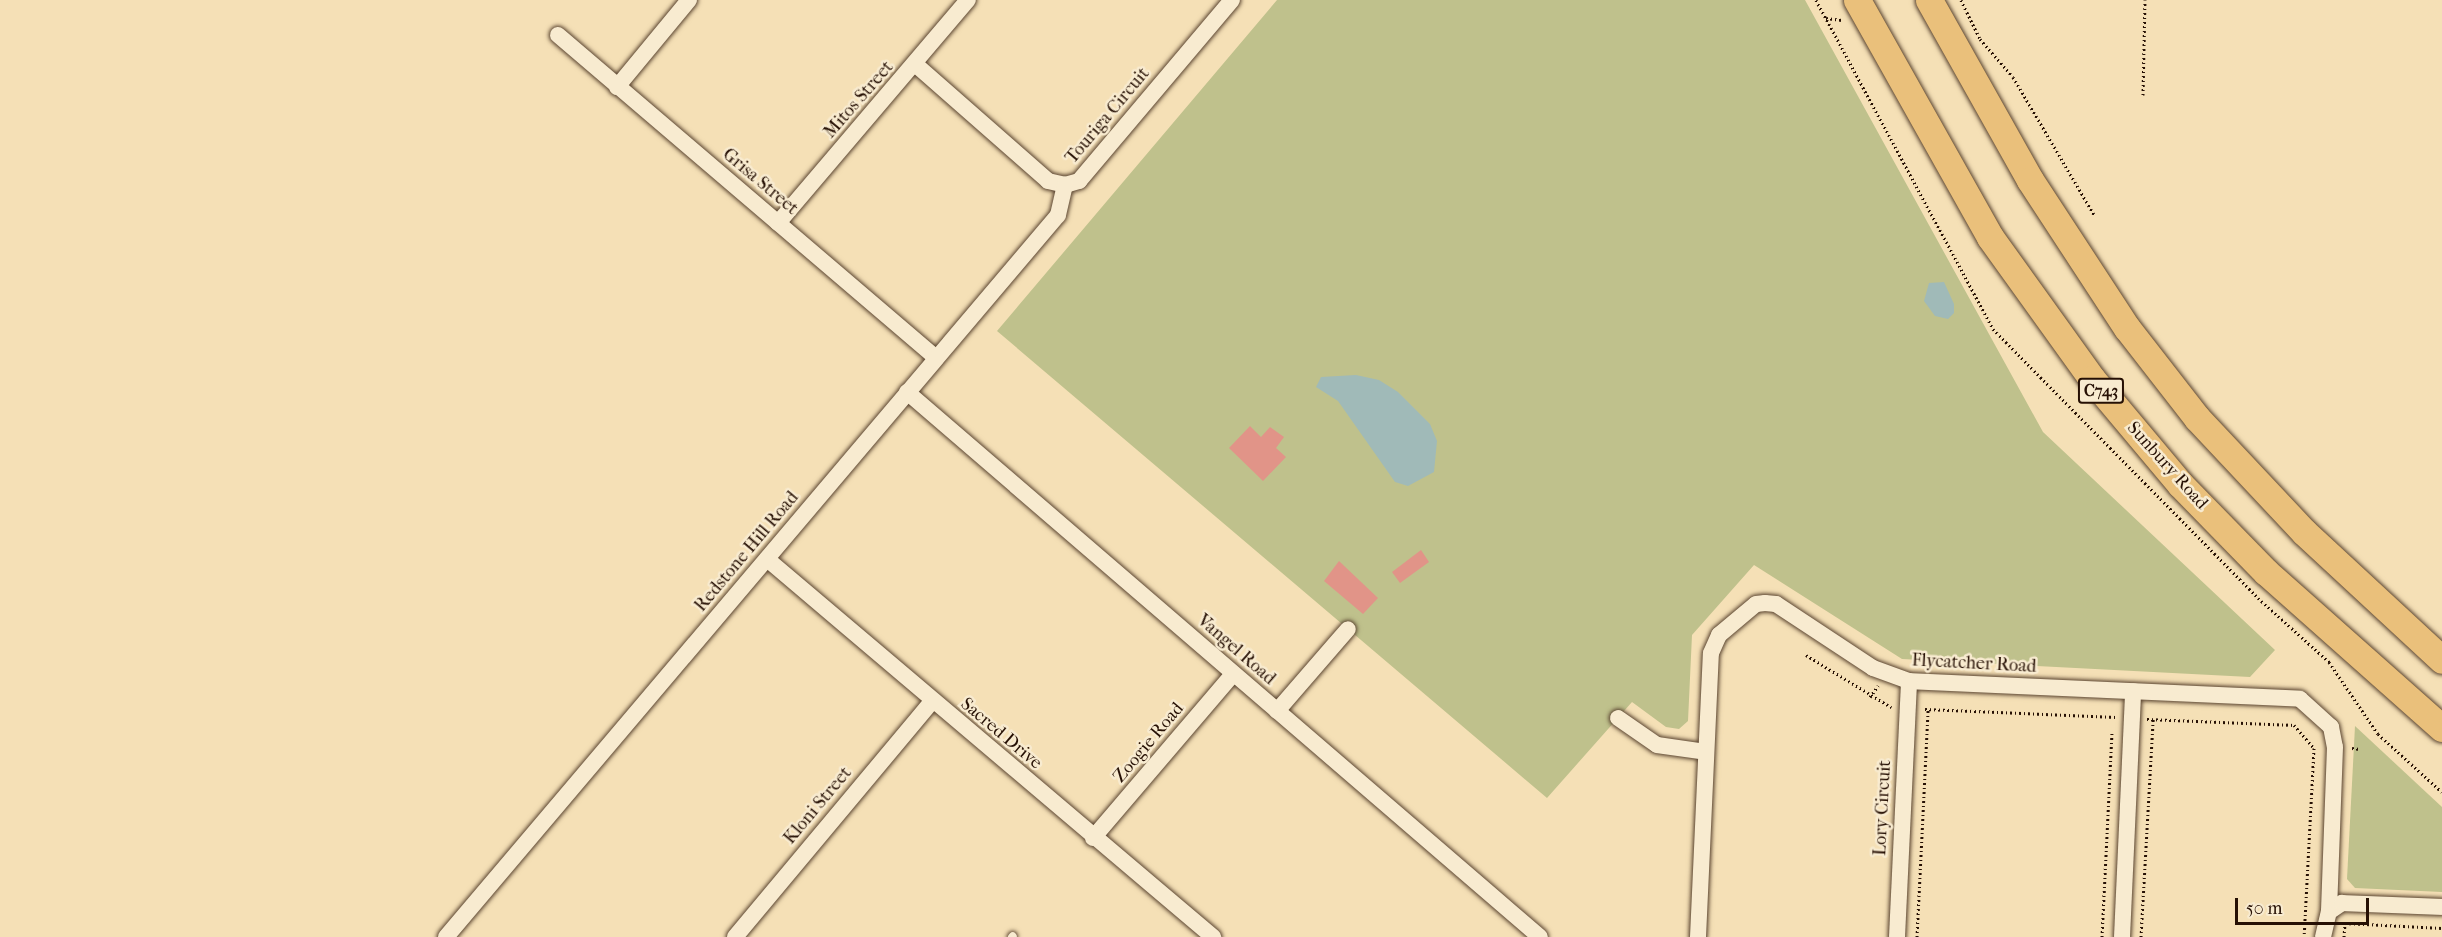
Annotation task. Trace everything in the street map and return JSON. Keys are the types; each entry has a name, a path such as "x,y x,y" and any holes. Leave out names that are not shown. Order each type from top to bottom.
{"main road":[{"name":"Sunbury Road","path":"1857,0 1990,237 2091,379 2180,484 2266,572 2442,728"},
{"path":"1936,5 2030,180 2127,328 2197,418 2304,532 2442,660"}],"street":[{"path":"617,87 689,0"},
{"name":"Mitos Street","path":"778,223 968,0"},
{"name":"Touriga Circuit","path":"915,64 1048,181 1065,185 1079,181 1232,0"},
{"name":"Grisa Street","path":"558,35 936,358"},
{"name":"Redstone Hill Road","path":"446,937 1059,215 1065,185"},
{"name":"Vangel Road","path":"907,392 1540,937"},
{"name":"Sacred Drive","path":"767,559 1093,838 1213,937"},
{"name":"Flycatcher Road","path":"1698,937 1711,653 1719,635 1756,604 1776,604 1873,668 1909,681 2300,699 2325,719 2331,727 2334,747 2326,924"},
{"path":"1277,711 1348,629"},
{"name":"Zoogie Road","path":"1093,838 1233,674"},
{"name":"Lory Circuit","path":"1897,937 1909,681"},
{"path":"2122,937 2133,691"},
{"name":"Kloni Street","path":"735,937 932,701"},
{"path":"1618,718 1657,745 1706,752"},
{"path":"2326,924 2342,903 2442,907"}],"path":[{"path":"1961,0 1980,39 2013,77 2095,216"},
{"path":"2143,95 2145,0"},
{"path":"1806,655 1885,707 2113,717 2102,937"},
{"path":"1917,937 1928,709"},
{"path":"2142,937 2153,719 2294,725 2314,748 2304,937"},
{"path":"2305,921 2326,924 2442,928"},
{"path":"2344,937 2345,923"}],"green space":[{"path":"1277,0 1805,0 2043,432 2275,650 2250,677 1902,659 1754,565 1692,635 1688,721 1679,729 1666,727 1632,702 1547,798 997,331"},
{"path":"2355,726 2442,807 2442,892 2355,888 2347,879"}],"water":[{"path":"1944,282 1954,304 1954,313 1948,319 1935,316 1924,301 1929,283"},
{"path":"1356,375 1379,380 1398,392 1430,424 1437,441 1434,472 1408,486 1395,482 1338,401 1316,387 1321,377"}],"building":[{"path":"1250,426 1261,437 1270,427 1284,437 1276,448 1286,457 1263,481 1229,448"},
{"path":"1421,550 1429,562 1400,583 1392,572"},
{"path":"1339,561 1378,598 1363,614 1324,581"}]}
